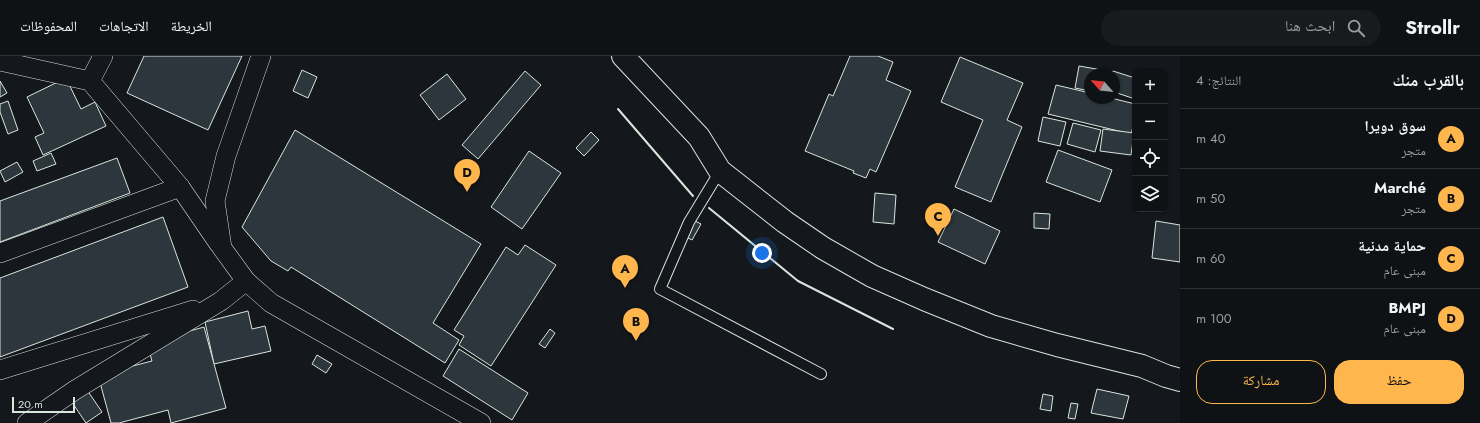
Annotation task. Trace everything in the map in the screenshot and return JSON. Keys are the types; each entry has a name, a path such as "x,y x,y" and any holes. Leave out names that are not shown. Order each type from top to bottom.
{"main road":[{"path":"623,56 699,138 720,171 785,222 823,248 872,276 954,312 1023,336 1142,366 1161,375 1180,380"},
{"path":"1142,366 1180,364"}],"street":[{"path":"90,81 103,56"},
{"path":"222,248 215,201 226,156 261,56"},
{"path":"0,61 90,81 180,187 246,281 271,303 481,423"},
{"path":"0,253 180,187"},
{"path":"27,423 75,390 221,301 246,281"},
{"path":"0,370 221,301"}],"lane":[{"path":"720,171 689,222 660,289 821,374"}],"building":[{"path":"144,56 242,56 208,130 127,93"},
{"path":"850,56 878,56 893,62 886,80 911,91 876,172 870,169 866,178 853,173 854,171 805,151 829,94 833,96"},
{"path":"960,57 1023,83 1007,120 1022,127 991,202 955,187 983,120 941,102"},
{"path":"1079,66 1091,68 1084,68 1084,90 1075,88"},
{"path":"302,70 317,77 308,98 293,91"},
{"path":"525,71 541,85 478,159 462,145"},
{"path":"1120,73 1132,77 1132,98 1120,94"},
{"path":"447,74 466,99 439,120 420,95"},
{"path":"66,78 81,109 95,102 106,126 43,155 35,137 44,133 27,97"},
{"path":"0,81 7,93 0,97"},
{"path":"1056,85 1084,92 1084,104 1120,104 1120,100 1132,103 1132,130 1131,134 1048,114"},
{"path":"8,101 18,130 8,134 0,112 0,104"},
{"path":"1043,117 1066,122 1060,146 1038,141"},
{"path":"1073,123 1101,130 1095,152 1067,144"},
{"path":"1103,129 1132,133 1131,155 1100,151"},
{"path":"295,130 481,244 433,323 459,340 445,363 291,267 288,271 271,261 242,227"},
{"path":"591,132 599,140 584,156 576,148"},
{"path":"1058,150 1112,170 1100,202 1046,182"},
{"path":"529,151 561,173 522,229 491,207"},
{"path":"51,153 56,164 37,171 33,161"},
{"path":"117,158 130,193 0,242 0,201"},
{"path":"17,162 23,172 5,182 0,171"},
{"path":"875,193 896,195 894,224 873,222"},
{"path":"954,209 1000,231 985,264 938,242"},
{"path":"1034,213 1050,214 1049,229 1034,228"},
{"path":"163,217 188,287 0,357 0,278"},
{"path":"689,218 701,224 692,240 680,234"},
{"path":"1156,221 1180,225 1180,262 1152,258"},
{"path":"525,245 556,265 491,366 459,345 464,336 454,330 506,247 518,255"},
{"path":"248,311 252,329 265,326 271,351 214,364 205,322"},
{"path":"204,327 226,408 171,423 168,410 119,423 111,423 98,375 152,361 147,343"},
{"path":"550,329 555,333 545,348 539,344"},
{"path":"459,349 528,393 512,420 443,376"},
{"path":"317,355 332,364 326,373 312,364"},
{"path":"85,387 102,412 86,423 69,398"},
{"path":"1097,389 1129,396 1123,419 1091,413"},
{"path":"1043,394 1053,396 1051,411 1040,409"},
{"path":"1071,403 1078,404 1075,419 1068,418"}],"wall":[{"path":"618,109 693,196"},
{"path":"709,208 798,281 893,329"}],"place":[{"name":"BMPJ","path":"467,192"},
{"name":"حماية مدنية","path":"938,236"},
{"name":"سوق دويرا","path":"625,288"},
{"name":"Marché","path":"636,341"}]}
